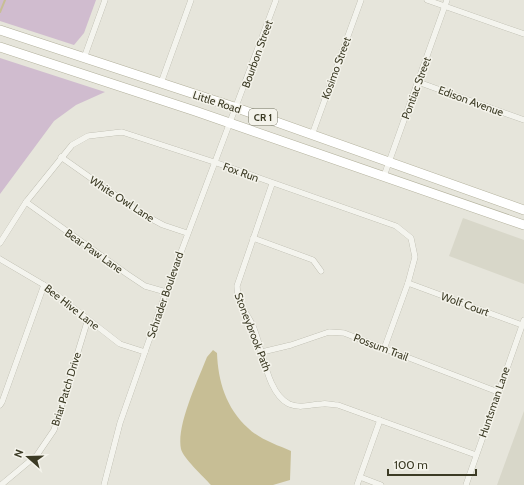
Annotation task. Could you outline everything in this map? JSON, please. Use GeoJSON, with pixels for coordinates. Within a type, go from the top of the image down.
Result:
{"type":"FeatureCollection","features":[{"type":"Feature","properties":{"kind":"main road","name":"Little Road"},"geometry":{"type":"LineString","coordinates":[[0,30],[237,108],[524,210]]}},
{"type":"Feature","properties":{"kind":"main road","name":"Little Road"},"geometry":{"type":"LineString","coordinates":[[0,47],[230,123],[524,225]]}},
{"type":"Feature","properties":{"kind":"street"},"geometry":{"type":"LineString","coordinates":[[84,58],[105,0]]}},
{"type":"Feature","properties":{"kind":"street"},"geometry":{"type":"LineString","coordinates":[[161,83],[192,0]]}},
{"type":"Feature","properties":{"kind":"street","name":"Bourbon Street"},"geometry":{"type":"LineString","coordinates":[[237,108],[276,0]]}},
{"type":"Feature","properties":{"kind":"street","name":"Kosimo Street"},"geometry":{"type":"LineString","coordinates":[[312,135],[361,0]]}},
{"type":"Feature","properties":{"kind":"street"},"geometry":{"type":"LineString","coordinates":[[427,0],[524,34]]}},
{"type":"Feature","properties":{"kind":"street","name":"Pontiac Street"},"geometry":{"type":"LineString","coordinates":[[384,176],[448,0]]}},
{"type":"Feature","properties":{"kind":"street","name":"Edison Avenue"},"geometry":{"type":"LineString","coordinates":[[418,82],[524,120]]}},
{"type":"Feature","properties":{"kind":"street","name":"Schrader Boulevard"},"geometry":{"type":"LineString","coordinates":[[104,485],[120,423],[166,292],[214,162],[237,108]]}},
{"type":"Feature","properties":{"kind":"street","name":"Fox Run"},"geometry":{"type":"LineString","coordinates":[[0,243],[26,202],[72,145],[88,136],[122,132],[214,162],[272,184],[396,226],[410,238],[415,257],[408,283],[384,348]]}},
{"type":"Feature","properties":{"kind":"street","name":"White Owl Lane"},"geometry":{"type":"LineString","coordinates":[[61,157],[139,212],[163,225],[187,234]]}},
{"type":"Feature","properties":{"kind":"street","name":"Stoneybrook Path"},"geometry":{"type":"LineString","coordinates":[[272,184],[236,286],[237,296],[242,309],[252,322],[272,383],[279,395],[289,404],[304,407],[323,404],[338,405],[476,455]]}},
{"type":"Feature","properties":{"kind":"street","name":"Bear Paw Lane"},"geometry":{"type":"LineString","coordinates":[[26,202],[145,286],[166,292]]}},
{"type":"Feature","properties":{"kind":"street"},"geometry":{"type":"LineString","coordinates":[[253,238],[312,260],[321,271]]}},
{"type":"Feature","properties":{"kind":"street","name":"Bee Hive Lane"},"geometry":{"type":"LineString","coordinates":[[0,259],[44,285],[120,344],[145,352]]}},
{"type":"Feature","properties":{"kind":"street","name":"Wolf Court"},"geometry":{"type":"LineString","coordinates":[[408,283],[523,322]]}},
{"type":"Feature","properties":{"kind":"street"},"geometry":{"type":"LineString","coordinates":[[0,405],[44,285]]}},
{"type":"Feature","properties":{"kind":"street","name":"Briar Patch Drive"},"geometry":{"type":"LineString","coordinates":[[1,485],[37,455],[54,430],[88,319]]}},
{"type":"Feature","properties":{"kind":"street","name":"Huntsman Lane"},"geometry":{"type":"LineString","coordinates":[[466,485],[523,322]]}},
{"type":"Feature","properties":{"kind":"street","name":"Possum Trail"},"geometry":{"type":"LineString","coordinates":[[262,352],[291,345],[329,332],[344,333],[498,392]]}},
{"type":"Feature","properties":{"kind":"street"},"geometry":{"type":"LineString","coordinates":[[357,485],[380,420]]}},
{"type":"Feature","properties":{"kind":"street"},"geometry":{"type":"LineString","coordinates":[[360,477],[381,485]]}},
{"type":"Feature","properties":{"kind":"shaded area"},"geometry":{"type":"Polygon","coordinates":[[[0,0],[96,0],[84,33],[74,45],[0,21],[0,0]]]}},
{"type":"Feature","properties":{"kind":"shaded area"},"geometry":{"type":"Polygon","coordinates":[[[0,58],[105,92],[76,105],[54,121],[0,194],[0,58]]]}},
{"type":"Feature","properties":{"kind":"shaded area"},"geometry":{"type":"Polygon","coordinates":[[[463,218],[524,240],[524,284],[449,256],[463,218]]]}},
{"type":"Feature","properties":{"kind":"shaded area"},"geometry":{"type":"Polygon","coordinates":[[[213,350],[217,353],[221,384],[229,403],[240,420],[252,432],[291,451],[290,480],[273,485],[211,485],[183,453],[180,439],[185,416],[207,357],[213,350]]]}},
{"type":"Feature","properties":{"kind":"shaded area"},"geometry":{"type":"Polygon","coordinates":[[[524,411],[524,485],[497,485],[524,411]]]}},
{"type":"Feature","properties":{"kind":"waterway"},"geometry":{"type":"LineString","coordinates":[[0,12],[5,0]]}}]}
